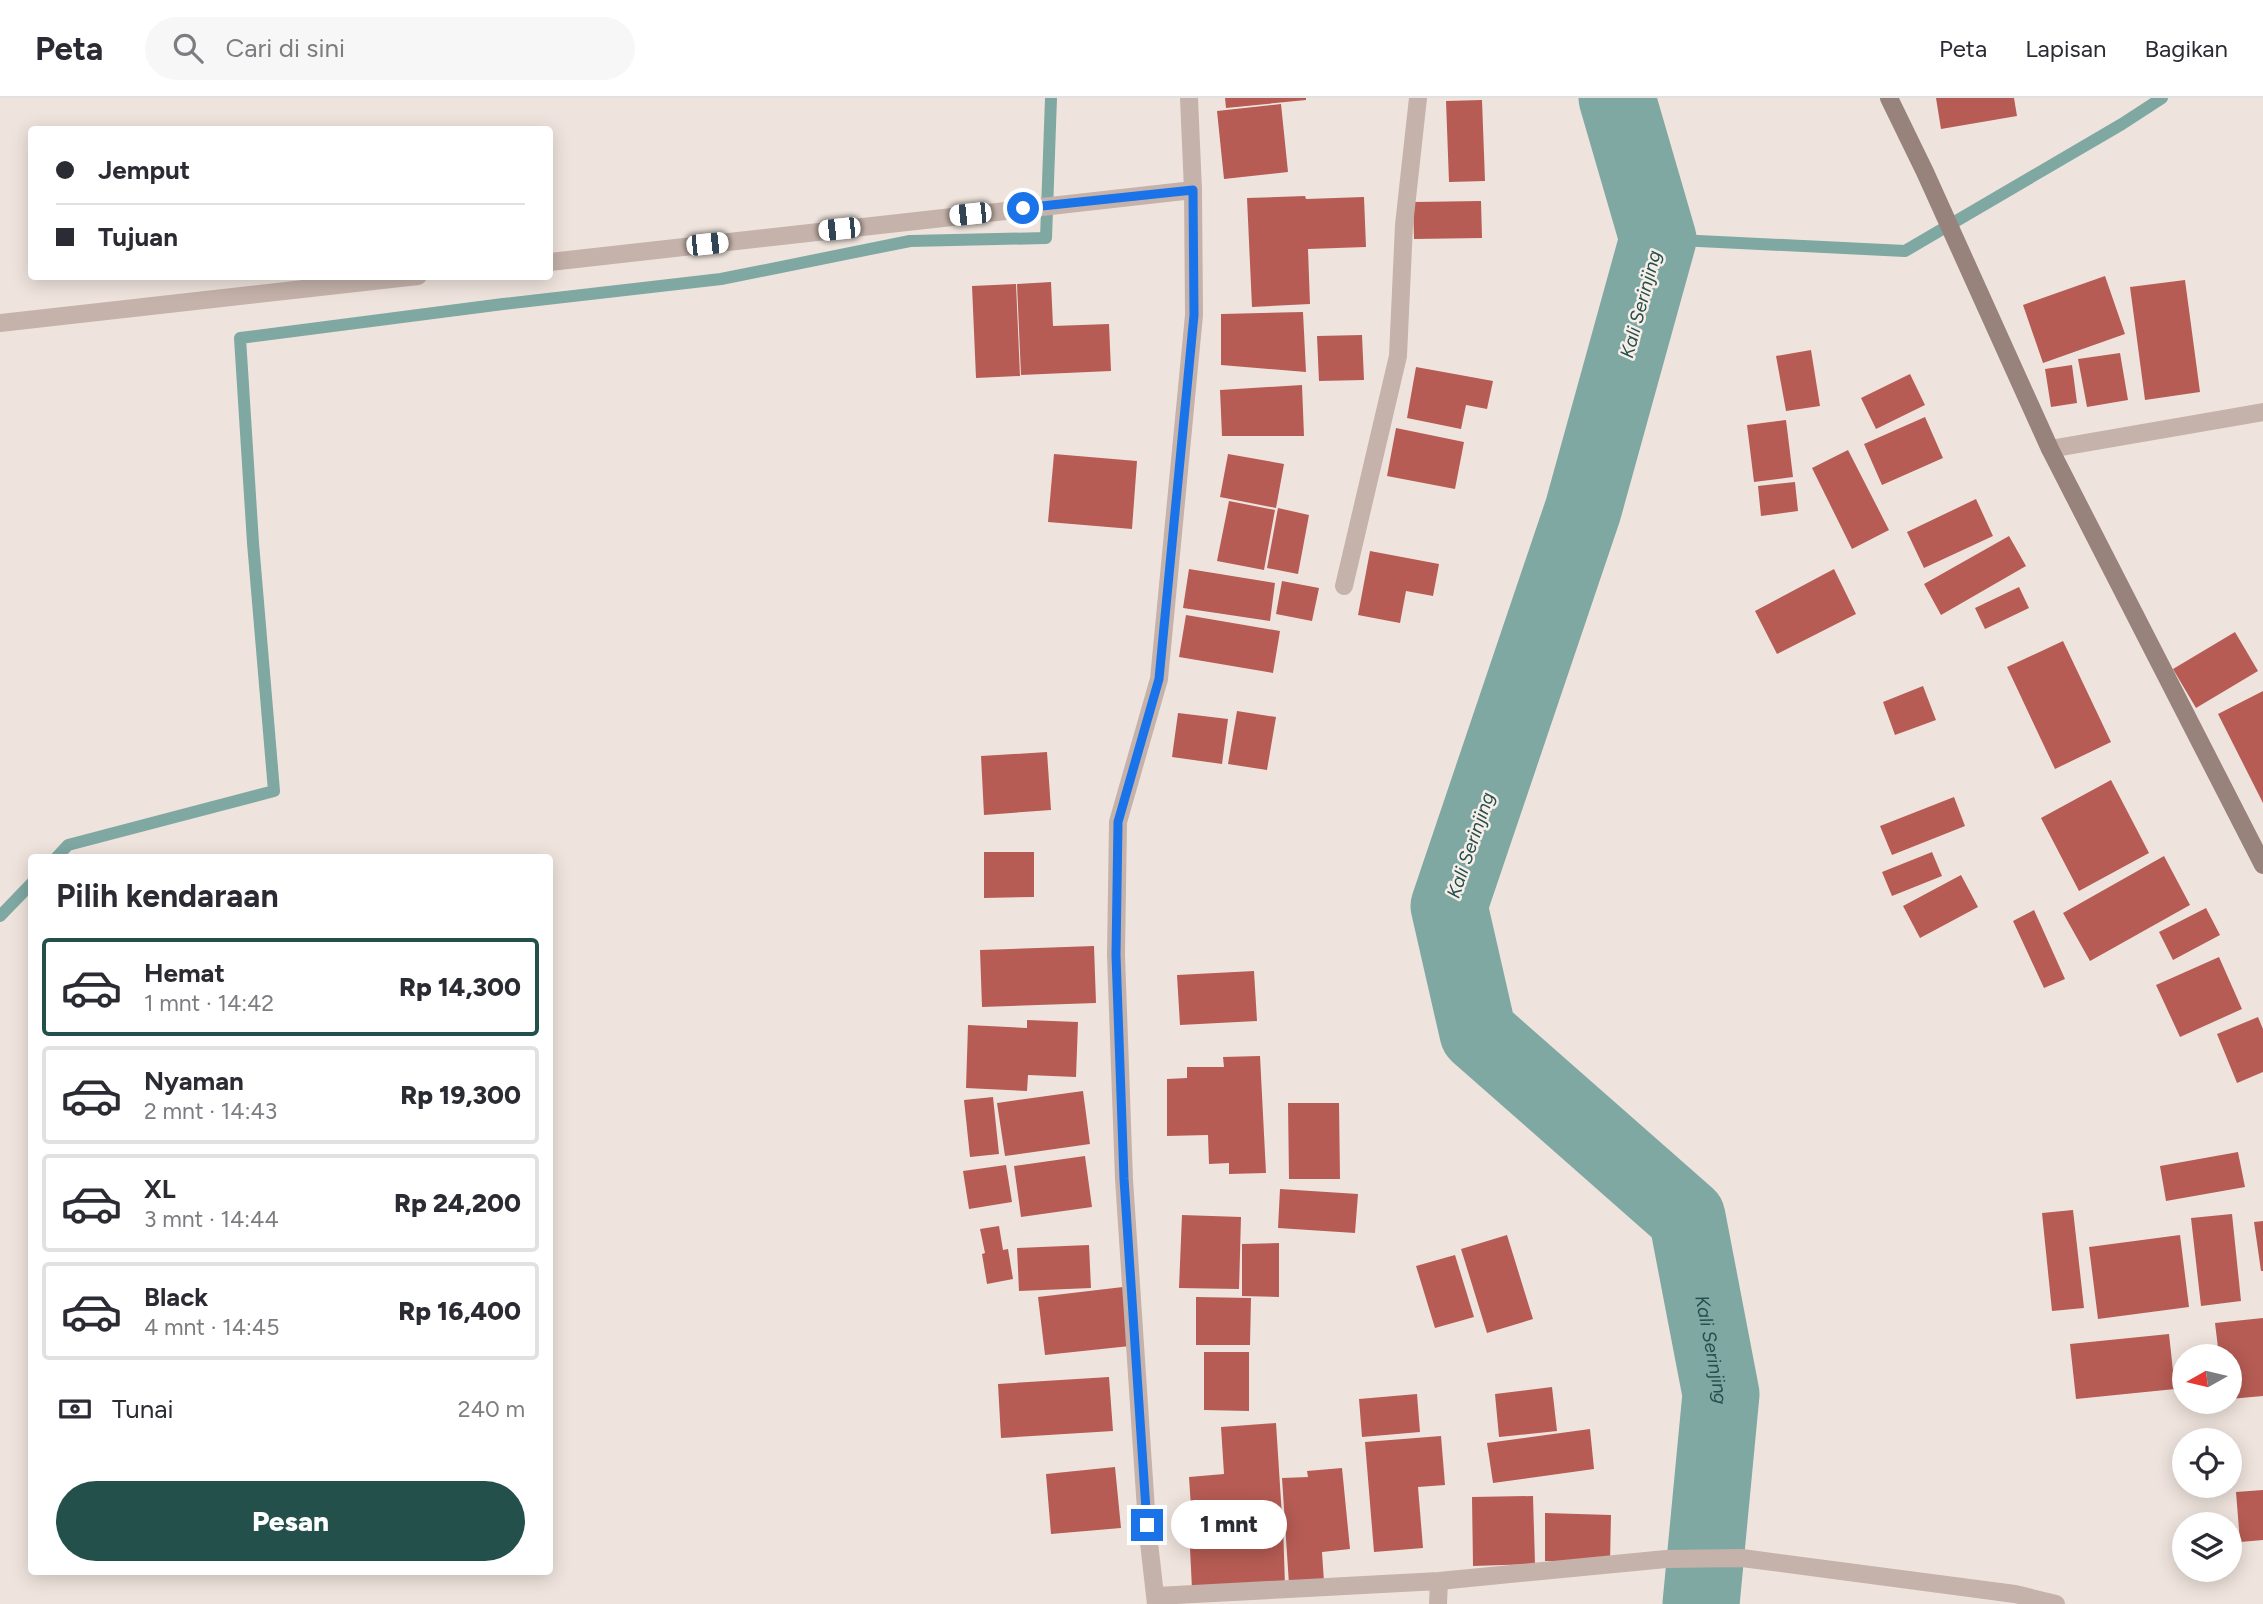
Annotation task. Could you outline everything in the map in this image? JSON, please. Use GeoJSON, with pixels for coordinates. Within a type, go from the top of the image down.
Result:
{"type":"FeatureCollection","features":[{"type":"Feature","properties":{"kind":"main road"},"geometry":{"type":"LineString","coordinates":[[1889,98],[2050,449],[2263,865]]}},
{"type":"Feature","properties":{"kind":"street"},"geometry":{"type":"LineString","coordinates":[[1188,98],[1193,190],[1194,315],[1159,679],[1118,822],[1116,955],[1124,1179],[1147,1525],[1156,1600],[1439,1581],[1666,1559],[1742,1558],[2015,1594],[2056,1604]]}},
{"type":"Feature","properties":{"kind":"street"},"geometry":{"type":"LineString","coordinates":[[1344,586],[1398,356],[1404,225],[1418,98]]}},
{"type":"Feature","properties":{"kind":"street"},"geometry":{"type":"LineString","coordinates":[[553,262],[1193,190]]}},
{"type":"Feature","properties":{"kind":"street"},"geometry":{"type":"LineString","coordinates":[[0,323],[382,280]]}},
{"type":"Feature","properties":{"kind":"street"},"geometry":{"type":"LineString","coordinates":[[2050,449],[2263,412]]}},
{"type":"Feature","properties":{"kind":"street"},"geometry":{"type":"LineString","coordinates":[[1438,1604],[1439,1581]]}},
{"type":"Feature","properties":{"kind":"building"},"geometry":{"type":"Polygon","coordinates":[[[1225,98],[1306,98],[1306,100],[1226,108],[1225,98]]]}},
{"type":"Feature","properties":{"kind":"building"},"geometry":{"type":"Polygon","coordinates":[[[1936,98],[2014,98],[2017,116],[1941,129],[1936,98]]]}},
{"type":"Feature","properties":{"kind":"building"},"geometry":{"type":"Polygon","coordinates":[[[1482,100],[1485,181],[1449,182],[1446,101],[1482,100]]]}},
{"type":"Feature","properties":{"kind":"building"},"geometry":{"type":"Polygon","coordinates":[[[1281,104],[1288,172],[1224,179],[1217,111],[1281,104]]]}},
{"type":"Feature","properties":{"kind":"building"},"geometry":{"type":"Polygon","coordinates":[[[1305,196],[1306,199],[1364,197],[1366,247],[1308,249],[1310,304],[1252,307],[1247,198],[1305,196]]]}},
{"type":"Feature","properties":{"kind":"building"},"geometry":{"type":"Polygon","coordinates":[[[1481,201],[1482,238],[1414,239],[1413,202],[1481,201]]]}},
{"type":"Feature","properties":{"kind":"building"},"geometry":{"type":"Polygon","coordinates":[[[2105,276],[2125,334],[2043,363],[2023,305],[2105,276]]]}},
{"type":"Feature","properties":{"kind":"building"},"geometry":{"type":"Polygon","coordinates":[[[2185,280],[2200,392],[2145,400],[2130,287],[2185,280]]]}},
{"type":"Feature","properties":{"kind":"building"},"geometry":{"type":"Polygon","coordinates":[[[1051,282],[1053,326],[1109,324],[1111,371],[1021,375],[1017,284],[1051,282]]]}},
{"type":"Feature","properties":{"kind":"building"},"geometry":{"type":"Polygon","coordinates":[[[1016,284],[1020,376],[976,378],[972,286],[1016,284]]]}},
{"type":"Feature","properties":{"kind":"building"},"geometry":{"type":"Polygon","coordinates":[[[1303,312],[1306,372],[1221,365],[1221,314],[1303,312]]]}},
{"type":"Feature","properties":{"kind":"building"},"geometry":{"type":"Polygon","coordinates":[[[1362,335],[1364,380],[1319,381],[1317,336],[1362,335]]]}},
{"type":"Feature","properties":{"kind":"building"},"geometry":{"type":"Polygon","coordinates":[[[1811,350],[1820,406],[1786,411],[1776,356],[1811,350]]]}},
{"type":"Feature","properties":{"kind":"building"},"geometry":{"type":"Polygon","coordinates":[[[2120,353],[2128,400],[2087,407],[2078,359],[2120,353]]]}},
{"type":"Feature","properties":{"kind":"building"},"geometry":{"type":"Polygon","coordinates":[[[2072,365],[2077,403],[2051,407],[2045,369],[2072,365]]]}},
{"type":"Feature","properties":{"kind":"building"},"geometry":{"type":"Polygon","coordinates":[[[1416,367],[1493,381],[1487,409],[1466,405],[1461,429],[1407,418],[1416,367]]]}},
{"type":"Feature","properties":{"kind":"building"},"geometry":{"type":"Polygon","coordinates":[[[1910,374],[1925,405],[1876,429],[1861,398],[1910,374]]]}},
{"type":"Feature","properties":{"kind":"building"},"geometry":{"type":"Polygon","coordinates":[[[1302,385],[1304,436],[1222,436],[1220,390],[1302,385]]]}},
{"type":"Feature","properties":{"kind":"building"},"geometry":{"type":"Polygon","coordinates":[[[1925,417],[1943,458],[1882,485],[1864,444],[1925,417]]]}},
{"type":"Feature","properties":{"kind":"building"},"geometry":{"type":"Polygon","coordinates":[[[1786,420],[1793,477],[1754,482],[1747,425],[1786,420]]]}},
{"type":"Feature","properties":{"kind":"building"},"geometry":{"type":"Polygon","coordinates":[[[1396,428],[1464,442],[1455,489],[1387,476],[1396,428]]]}},
{"type":"Feature","properties":{"kind":"building"},"geometry":{"type":"Polygon","coordinates":[[[1848,450],[1889,530],[1852,549],[1812,468],[1848,450]]]}},
{"type":"Feature","properties":{"kind":"building"},"geometry":{"type":"Polygon","coordinates":[[[1054,454],[1137,461],[1132,529],[1048,522],[1054,454]]]}},
{"type":"Feature","properties":{"kind":"building"},"geometry":{"type":"Polygon","coordinates":[[[1228,454],[1284,464],[1276,508],[1220,497],[1228,454]]]}},
{"type":"Feature","properties":{"kind":"building"},"geometry":{"type":"Polygon","coordinates":[[[1795,482],[1798,511],[1761,516],[1758,486],[1795,482]]]}},
{"type":"Feature","properties":{"kind":"building"},"geometry":{"type":"Polygon","coordinates":[[[1976,499],[1993,536],[1924,568],[1907,532],[1976,499]]]}},
{"type":"Feature","properties":{"kind":"building"},"geometry":{"type":"Polygon","coordinates":[[[1229,501],[1275,510],[1264,570],[1217,561],[1229,501]]]}},
{"type":"Feature","properties":{"kind":"building"},"geometry":{"type":"Polygon","coordinates":[[[1278,508],[1309,515],[1298,574],[1267,568],[1278,508]]]}},
{"type":"Feature","properties":{"kind":"building"},"geometry":{"type":"Polygon","coordinates":[[[2009,536],[2026,566],[1941,615],[1924,584],[2009,536]]]}},
{"type":"Feature","properties":{"kind":"building"},"geometry":{"type":"Polygon","coordinates":[[[1370,551],[1439,564],[1433,596],[1406,591],[1400,623],[1358,615],[1370,551]]]}},
{"type":"Feature","properties":{"kind":"building"},"geometry":{"type":"Polygon","coordinates":[[[1189,569],[1275,583],[1270,621],[1183,608],[1189,569]]]}},
{"type":"Feature","properties":{"kind":"building"},"geometry":{"type":"Polygon","coordinates":[[[1834,569],[1856,614],[1777,654],[1755,611],[1834,569]]]}},
{"type":"Feature","properties":{"kind":"building"},"geometry":{"type":"Polygon","coordinates":[[[1282,581],[1319,588],[1312,621],[1276,614],[1282,581]]]}},
{"type":"Feature","properties":{"kind":"building"},"geometry":{"type":"Polygon","coordinates":[[[2019,587],[2029,608],[1985,629],[1975,608],[2019,587]]]}},
{"type":"Feature","properties":{"kind":"building"},"geometry":{"type":"Polygon","coordinates":[[[1186,615],[1280,631],[1273,673],[1179,657],[1186,615]]]}},
{"type":"Feature","properties":{"kind":"building"},"geometry":{"type":"Polygon","coordinates":[[[2235,632],[2258,671],[2196,708],[2173,669],[2235,632]]]}},
{"type":"Feature","properties":{"kind":"building"},"geometry":{"type":"Polygon","coordinates":[[[2063,641],[2111,742],[2055,769],[2007,667],[2063,641]]]}},
{"type":"Feature","properties":{"kind":"building"},"geometry":{"type":"Polygon","coordinates":[[[1923,686],[1936,720],[1895,735],[1883,702],[1923,686]]]}},
{"type":"Feature","properties":{"kind":"building"},"geometry":{"type":"Polygon","coordinates":[[[2263,691],[2263,803],[2218,714],[2263,691]]]}},
{"type":"Feature","properties":{"kind":"building"},"geometry":{"type":"Polygon","coordinates":[[[1237,711],[1276,717],[1267,770],[1228,764],[1237,711]]]}},
{"type":"Feature","properties":{"kind":"building"},"geometry":{"type":"Polygon","coordinates":[[[1178,713],[1228,719],[1222,764],[1172,757],[1178,713]]]}},
{"type":"Feature","properties":{"kind":"building"},"geometry":{"type":"Polygon","coordinates":[[[1047,752],[1051,810],[984,815],[981,756],[1047,752]]]}},
{"type":"Feature","properties":{"kind":"building"},"geometry":{"type":"Polygon","coordinates":[[[2111,780],[2149,853],[2079,891],[2041,818],[2111,780]]]}},
{"type":"Feature","properties":{"kind":"building"},"geometry":{"type":"Polygon","coordinates":[[[1954,797],[1965,826],[1892,855],[1880,826],[1954,797]]]}},
{"type":"Feature","properties":{"kind":"building"},"geometry":{"type":"Polygon","coordinates":[[[984,852],[1034,852],[1034,897],[984,898],[984,852]]]}},
{"type":"Feature","properties":{"kind":"building"},"geometry":{"type":"Polygon","coordinates":[[[1932,852],[1942,876],[1892,896],[1882,872],[1932,852]]]}},
{"type":"Feature","properties":{"kind":"building"},"geometry":{"type":"Polygon","coordinates":[[[2164,856],[2190,905],[2090,961],[2063,913],[2164,856]]]}},
{"type":"Feature","properties":{"kind":"building"},"geometry":{"type":"Polygon","coordinates":[[[1961,875],[1978,907],[1920,938],[1903,906],[1961,875]]]}},
{"type":"Feature","properties":{"kind":"building"},"geometry":{"type":"Polygon","coordinates":[[[2206,908],[2220,935],[2173,960],[2159,932],[2206,908]]]}},
{"type":"Feature","properties":{"kind":"building"},"geometry":{"type":"Polygon","coordinates":[[[2034,910],[2065,979],[2044,988],[2013,921],[2034,910]]]}},
{"type":"Feature","properties":{"kind":"building"},"geometry":{"type":"Polygon","coordinates":[[[1094,946],[1096,1003],[982,1007],[980,950],[1094,946]]]}},
{"type":"Feature","properties":{"kind":"building"},"geometry":{"type":"Polygon","coordinates":[[[2219,957],[2242,1009],[2180,1037],[2156,985],[2219,957]]]}},
{"type":"Feature","properties":{"kind":"building"},"geometry":{"type":"Polygon","coordinates":[[[1254,971],[1257,1021],[1180,1025],[1177,975],[1254,971]]]}},
{"type":"Feature","properties":{"kind":"building"},"geometry":{"type":"Polygon","coordinates":[[[2258,1017],[2263,1029],[2263,1072],[2237,1083],[2217,1034],[2258,1017]]]}},
{"type":"Feature","properties":{"kind":"building"},"geometry":{"type":"Polygon","coordinates":[[[1027,1020],[1078,1022],[1076,1077],[1028,1075],[1027,1091],[966,1088],[968,1025],[1027,1028],[1027,1020]]]}},
{"type":"Feature","properties":{"kind":"building"},"geometry":{"type":"Polygon","coordinates":[[[1260,1056],[1266,1173],[1229,1174],[1229,1163],[1209,1164],[1208,1135],[1167,1136],[1167,1079],[1187,1078],[1187,1067],[1224,1067],[1223,1057],[1260,1056]]]}},
{"type":"Feature","properties":{"kind":"building"},"geometry":{"type":"Polygon","coordinates":[[[1083,1091],[1090,1144],[1005,1156],[997,1103],[1083,1091]]]}},
{"type":"Feature","properties":{"kind":"building"},"geometry":{"type":"Polygon","coordinates":[[[993,1097],[999,1154],[970,1157],[964,1100],[993,1097]]]}},
{"type":"Feature","properties":{"kind":"building"},"geometry":{"type":"Polygon","coordinates":[[[1288,1103],[1339,1103],[1340,1179],[1289,1179],[1288,1103]]]}},
{"type":"Feature","properties":{"kind":"building"},"geometry":{"type":"Polygon","coordinates":[[[2238,1152],[2245,1187],[2166,1201],[2160,1166],[2238,1152]]]}},
{"type":"Feature","properties":{"kind":"building"},"geometry":{"type":"Polygon","coordinates":[[[1085,1156],[1092,1207],[1021,1217],[1014,1166],[1085,1156]]]}},
{"type":"Feature","properties":{"kind":"building"},"geometry":{"type":"Polygon","coordinates":[[[1006,1165],[1012,1202],[969,1209],[963,1171],[1006,1165]]]}},
{"type":"Feature","properties":{"kind":"building"},"geometry":{"type":"Polygon","coordinates":[[[1280,1189],[1358,1194],[1355,1233],[1278,1228],[1280,1189]]]}},
{"type":"Feature","properties":{"kind":"building"},"geometry":{"type":"Polygon","coordinates":[[[2073,1210],[2084,1308],[2052,1311],[2042,1213],[2073,1210]]]}},
{"type":"Feature","properties":{"kind":"building"},"geometry":{"type":"Polygon","coordinates":[[[2232,1214],[2241,1301],[2201,1306],[2191,1218],[2232,1214]]]}},
{"type":"Feature","properties":{"kind":"building"},"geometry":{"type":"Polygon","coordinates":[[[1182,1215],[1241,1217],[1239,1289],[1179,1288],[1182,1215]]]}},
{"type":"Feature","properties":{"kind":"building"},"geometry":{"type":"Polygon","coordinates":[[[2263,1221],[2263,1271],[2261,1271],[2254,1222],[2263,1221]]]}},
{"type":"Feature","properties":{"kind":"building"},"geometry":{"type":"Polygon","coordinates":[[[999,1226],[1003,1250],[1008,1249],[1013,1279],[987,1284],[980,1229],[999,1226]]]}},
{"type":"Feature","properties":{"kind":"building"},"geometry":{"type":"Polygon","coordinates":[[[1507,1235],[1533,1319],[1487,1333],[1461,1249],[1507,1235]]]}},
{"type":"Feature","properties":{"kind":"building"},"geometry":{"type":"Polygon","coordinates":[[[2180,1235],[2189,1307],[2098,1319],[2089,1247],[2180,1235]]]}},
{"type":"Feature","properties":{"kind":"building"},"geometry":{"type":"Polygon","coordinates":[[[1279,1243],[1279,1297],[1242,1296],[1242,1244],[1279,1243]]]}},
{"type":"Feature","properties":{"kind":"building"},"geometry":{"type":"Polygon","coordinates":[[[1089,1245],[1091,1288],[1019,1291],[1017,1248],[1089,1245]]]}},
{"type":"Feature","properties":{"kind":"building"},"geometry":{"type":"Polygon","coordinates":[[[1455,1255],[1474,1317],[1435,1328],[1416,1266],[1455,1255]]]}},
{"type":"Feature","properties":{"kind":"building"},"geometry":{"type":"Polygon","coordinates":[[[1123,1287],[1130,1346],[1045,1355],[1038,1297],[1123,1287]]]}},
{"type":"Feature","properties":{"kind":"building"},"geometry":{"type":"Polygon","coordinates":[[[1196,1297],[1251,1298],[1250,1345],[1196,1345],[1196,1297]]]}},
{"type":"Feature","properties":{"kind":"building"},"geometry":{"type":"Polygon","coordinates":[[[2263,1318],[2263,1396],[2242,1398],[2242,1344],[2218,1344],[2215,1323],[2263,1318]]]}},
{"type":"Feature","properties":{"kind":"building"},"geometry":{"type":"Polygon","coordinates":[[[2169,1334],[2172,1389],[2076,1399],[2070,1344],[2169,1334]]]}},
{"type":"Feature","properties":{"kind":"building"},"geometry":{"type":"Polygon","coordinates":[[[1204,1352],[1249,1352],[1249,1411],[1204,1410],[1204,1352]]]}},
{"type":"Feature","properties":{"kind":"building"},"geometry":{"type":"Polygon","coordinates":[[[1109,1377],[1113,1431],[1001,1438],[998,1384],[1109,1377]]]}},
{"type":"Feature","properties":{"kind":"building"},"geometry":{"type":"Polygon","coordinates":[[[1552,1387],[1557,1431],[1499,1437],[1495,1394],[1552,1387]]]}},
{"type":"Feature","properties":{"kind":"building"},"geometry":{"type":"Polygon","coordinates":[[[1417,1394],[1420,1432],[1362,1437],[1359,1399],[1417,1394]]]}},
{"type":"Feature","properties":{"kind":"building"},"geometry":{"type":"Polygon","coordinates":[[[1276,1423],[1282,1517],[1192,1523],[1189,1477],[1224,1474],[1221,1427],[1276,1423]]]}},
{"type":"Feature","properties":{"kind":"building"},"geometry":{"type":"Polygon","coordinates":[[[1590,1429],[1594,1469],[1493,1483],[1487,1443],[1590,1429]]]}},
{"type":"Feature","properties":{"kind":"building"},"geometry":{"type":"Polygon","coordinates":[[[1441,1436],[1445,1485],[1418,1487],[1423,1548],[1374,1552],[1365,1442],[1441,1436]]]}},
{"type":"Feature","properties":{"kind":"building"},"geometry":{"type":"Polygon","coordinates":[[[1115,1467],[1121,1528],[1051,1534],[1046,1474],[1115,1467]]]}},
{"type":"Feature","properties":{"kind":"building"},"geometry":{"type":"Polygon","coordinates":[[[1342,1468],[1350,1549],[1322,1552],[1324,1582],[1289,1584],[1282,1478],[1308,1477],[1307,1471],[1342,1468]]]}},
{"type":"Feature","properties":{"kind":"building"},"geometry":{"type":"Polygon","coordinates":[[[2263,1490],[2263,1540],[2242,1542],[2242,1512],[2238,1512],[2236,1498],[2242,1498],[2242,1492],[2263,1490]]]}},
{"type":"Feature","properties":{"kind":"building"},"geometry":{"type":"Polygon","coordinates":[[[1533,1496],[1535,1564],[1473,1566],[1472,1497],[1533,1496]]]}},
{"type":"Feature","properties":{"kind":"building"},"geometry":{"type":"Polygon","coordinates":[[[1545,1513],[1611,1515],[1610,1562],[1545,1561],[1545,1513]]]}},
{"type":"Feature","properties":{"kind":"building"},"geometry":{"type":"Polygon","coordinates":[[[1283,1525],[1285,1586],[1192,1589],[1189,1528],[1283,1525]]]}},
{"type":"Feature","properties":{"kind":"waterway"},"geometry":{"type":"LineString","coordinates":[[60,854],[68,845],[274,791],[253,543],[240,338],[721,279],[910,241],[1046,238],[1051,98]]}},
{"type":"Feature","properties":{"kind":"waterway","name":"Kali Serinjing"},"geometry":{"type":"LineString","coordinates":[[1617,98],[1658,239],[1583,510],[1449,906],[1478,1033],[1687,1217],[1721,1394],[1701,1604]]}},
{"type":"Feature","properties":{"kind":"waterway"},"geometry":{"type":"LineString","coordinates":[[1658,239],[1905,251],[2162,98]]}},
{"type":"Feature","properties":{"kind":"waterway"},"geometry":{"type":"LineString","coordinates":[[0,916],[28,887]]}},
{"type":"Feature","properties":{"kind":"route"},"geometry":{"type":"LineString","coordinates":[[1023,208],[1193,190],[1194,315],[1159,679],[1118,822],[1116,955],[1124,1179],[1147,1525]]}}]}
